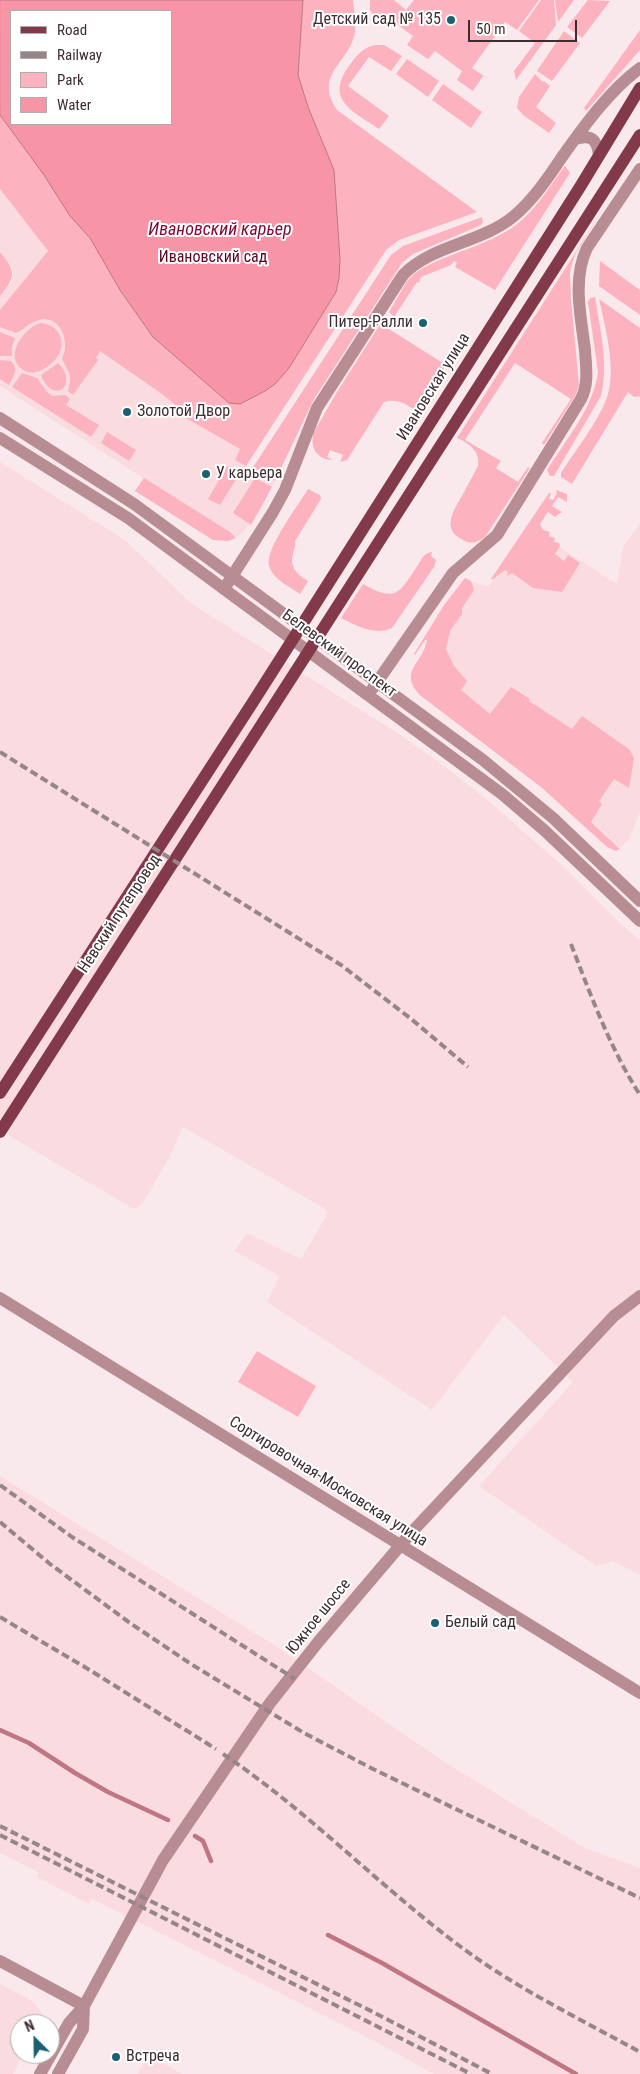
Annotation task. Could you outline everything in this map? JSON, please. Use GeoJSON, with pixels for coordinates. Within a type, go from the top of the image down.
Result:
{"type":"FeatureCollection","features":[{"type":"Feature","properties":{"kind":"main road","name":"Ивановская улица"},"geometry":{"type":"LineString","coordinates":[[252,702],[640,88]]}},
{"type":"Feature","properties":{"kind":"main road","name":"Невский путепровод"},"geometry":{"type":"LineString","coordinates":[[0,1132],[640,134]]}},
{"type":"Feature","properties":{"kind":"main road","name":"Невский путепровод"},"geometry":{"type":"LineString","coordinates":[[0,1093],[252,702]]}},
{"type":"Feature","properties":{"kind":"street"},"geometry":{"type":"LineString","coordinates":[[224,589],[285,490],[318,408],[403,275],[418,262],[475,238],[512,218],[545,182],[575,139],[617,88],[640,68]]}},
{"type":"Feature","properties":{"kind":"street"},"geometry":{"type":"LineString","coordinates":[[575,139],[584,136],[591,138],[598,144],[599,155]]}},
{"type":"Feature","properties":{"kind":"street"},"geometry":{"type":"LineString","coordinates":[[368,695],[453,573],[496,535],[581,399],[587,376],[579,288],[581,260],[640,169]]}},
{"type":"Feature","properties":{"kind":"street","name":"Белевский проспект"},"geometry":{"type":"LineString","coordinates":[[0,418],[134,504],[509,780],[640,901]]}},
{"type":"Feature","properties":{"kind":"street","name":"Белевский проспект"},"geometry":{"type":"LineString","coordinates":[[0,438],[128,518],[502,794],[544,830],[640,921]]}},
{"type":"Feature","properties":{"kind":"street","name":"Южное шоссе"},"geometry":{"type":"LineString","coordinates":[[40,2074],[69,2023],[84,2006],[163,1860],[270,1703],[319,1641],[400,1546],[614,1316],[640,1296]]}},
{"type":"Feature","properties":{"kind":"street","name":"Сортировочная-Московская улица"},"geometry":{"type":"LineString","coordinates":[[0,1298],[640,1693]]}},
{"type":"Feature","properties":{"kind":"street"},"geometry":{"type":"LineString","coordinates":[[0,1961],[84,2006]]}},
{"type":"Feature","properties":{"kind":"street","name":"Южное шоссе"},"geometry":{"type":"LineString","coordinates":[[58,2074],[83,2029],[84,2006]]}},
{"type":"Feature","properties":{"kind":"shaded area"},"geometry":{"type":"Polygon","coordinates":[[[0,189],[48,251],[109,357],[162,394],[185,413],[183,417],[240,449],[235,460],[275,481],[258,514],[242,534],[228,541],[210,538],[135,491],[143,478],[0,386],[0,296],[11,283],[13,272],[11,266],[0,252],[0,189]]]}},
{"type":"Feature","properties":{"kind":"shaded area"},"geometry":{"type":"Polygon","coordinates":[[[0,462],[125,540],[192,604],[399,734],[443,765],[491,803],[567,870],[624,927],[640,940],[640,1575],[613,1561],[596,1566],[479,1486],[573,1382],[504,1315],[432,1410],[267,1302],[280,1276],[234,1251],[247,1233],[301,1259],[328,1213],[324,1208],[183,1127],[169,1158],[142,1204],[134,1209],[13,1138],[0,1128],[0,462]]]}},
{"type":"Feature","properties":{"kind":"shaded area"},"geometry":{"type":"Polygon","coordinates":[[[640,523],[640,812],[630,838],[621,848],[539,774],[429,684],[466,588],[472,582],[489,586],[529,527],[617,584],[623,547],[640,523]]]}},
{"type":"Feature","properties":{"kind":"shaded area"},"geometry":{"type":"Polygon","coordinates":[[[0,1476],[279,1648],[443,1761],[585,1848],[640,1868],[640,2074],[434,2074],[363,2035],[92,1899],[89,1904],[37,1877],[39,1872],[0,1853],[0,1476]]]}},
{"type":"Feature","properties":{"kind":"shaded area"},"geometry":{"type":"Polygon","coordinates":[[[0,1984],[34,2002],[43,2014],[10,2014],[10,2064],[18,2064],[13,2074],[0,2074],[0,1984]]]}},
{"type":"Feature","properties":{"kind":"shaded area"},"geometry":{"type":"Polygon","coordinates":[[[148,2055],[182,2074],[138,2074],[148,2055]]]}},
{"type":"Feature","properties":{"kind":"green space","name":"Ивановский карьер"},"geometry":{"type":"Polygon","coordinates":[[[0,0],[353,0],[355,32],[352,43],[335,69],[329,87],[337,110],[477,212],[399,240],[386,250],[246,466],[235,460],[240,449],[182,416],[185,413],[162,394],[100,351],[96,358],[98,360],[73,395],[68,391],[70,377],[62,359],[65,341],[61,329],[53,322],[42,319],[16,333],[0,327],[0,310],[48,251],[0,189],[0,0]]]}},
{"type":"Feature","properties":{"kind":"green space"},"geometry":{"type":"Polygon","coordinates":[[[370,0],[394,0],[406,10],[414,0],[539,0],[517,30],[505,22],[472,68],[490,80],[483,76],[473,91],[457,80],[462,71],[435,51],[428,59],[407,45],[413,36],[384,15],[378,22],[370,10],[370,0]]]}},
{"type":"Feature","properties":{"kind":"green space"},"geometry":{"type":"Polygon","coordinates":[[[541,0],[554,0],[556,25],[516,80],[514,71],[535,43],[519,31],[541,0]]]}},
{"type":"Feature","properties":{"kind":"green space"},"geometry":{"type":"Polygon","coordinates":[[[555,0],[574,0],[558,22],[555,0]]]}},
{"type":"Feature","properties":{"kind":"green space"},"geometry":{"type":"Polygon","coordinates":[[[588,0],[610,1],[582,38],[567,27],[588,0]]]}},
{"type":"Feature","properties":{"kind":"green space"},"geometry":{"type":"Polygon","coordinates":[[[640,30],[640,50],[586,111],[584,108],[640,30]]]}},
{"type":"Feature","properties":{"kind":"green space"},"geometry":{"type":"Polygon","coordinates":[[[564,31],[580,43],[552,81],[537,71],[564,31]]]}},
{"type":"Feature","properties":{"kind":"green space"},"geometry":{"type":"Polygon","coordinates":[[[375,45],[384,45],[402,56],[391,71],[369,57],[348,86],[389,116],[379,129],[360,117],[345,104],[340,88],[342,78],[355,58],[363,50],[375,45]]]}},
{"type":"Feature","properties":{"kind":"green space"},"geometry":{"type":"Polygon","coordinates":[[[407,59],[439,81],[428,97],[396,74],[407,59]]]}},
{"type":"Feature","properties":{"kind":"green space"},"geometry":{"type":"Polygon","coordinates":[[[535,74],[550,86],[536,107],[556,123],[549,133],[523,115],[517,108],[519,97],[535,74]]]}},
{"type":"Feature","properties":{"kind":"green space"},"geometry":{"type":"Polygon","coordinates":[[[443,84],[482,112],[471,128],[432,100],[443,84]]]}},
{"type":"Feature","properties":{"kind":"green space"},"geometry":{"type":"Polygon","coordinates":[[[565,166],[570,173],[495,290],[455,267],[457,263],[454,261],[451,265],[421,277],[419,283],[417,282],[394,317],[389,312],[407,281],[415,273],[441,259],[497,237],[522,220],[565,166]]]}},
{"type":"Feature","properties":{"kind":"green space"},"geometry":{"type":"Polygon","coordinates":[[[609,200],[576,253],[570,274],[579,385],[575,396],[544,445],[542,443],[571,399],[515,363],[465,440],[501,461],[496,468],[518,482],[528,467],[530,468],[485,537],[474,542],[466,542],[456,536],[452,530],[451,519],[478,466],[478,456],[466,443],[457,438],[609,200]]]}},
{"type":"Feature","properties":{"kind":"green space"},"geometry":{"type":"Polygon","coordinates":[[[482,217],[483,222],[481,225],[413,254],[402,263],[314,399],[275,481],[252,469],[391,255],[403,246],[482,217]]]}},
{"type":"Feature","properties":{"kind":"green space"},"geometry":{"type":"Polygon","coordinates":[[[0,252],[9,264],[12,274],[9,284],[0,296],[0,252]]]}},
{"type":"Feature","properties":{"kind":"green space"},"geometry":{"type":"Polygon","coordinates":[[[600,261],[640,290],[640,315],[599,286],[600,261]]]}},
{"type":"Feature","properties":{"kind":"green space"},"geometry":{"type":"Polygon","coordinates":[[[595,297],[604,359],[601,396],[554,476],[550,476],[547,470],[585,411],[595,385],[598,372],[588,302],[590,298],[595,297]]]}},
{"type":"Feature","properties":{"kind":"green space"},"geometry":{"type":"Polygon","coordinates":[[[599,299],[640,328],[640,396],[634,397],[628,392],[572,484],[561,477],[561,473],[600,413],[608,394],[610,383],[609,346],[599,299]]]}},
{"type":"Feature","properties":{"kind":"green space"},"geometry":{"type":"Polygon","coordinates":[[[40,323],[50,325],[58,332],[62,341],[60,352],[50,365],[40,371],[25,371],[18,365],[15,359],[15,352],[27,331],[40,323]]]}},
{"type":"Feature","properties":{"kind":"green space"},"geometry":{"type":"Polygon","coordinates":[[[379,326],[389,329],[446,365],[417,411],[397,401],[384,402],[347,460],[340,462],[343,455],[330,450],[327,457],[333,460],[323,458],[316,452],[314,447],[314,432],[379,326]]]}},
{"type":"Feature","properties":{"kind":"green space"},"geometry":{"type":"Polygon","coordinates":[[[0,332],[15,338],[12,356],[0,356],[0,332]]]}},
{"type":"Feature","properties":{"kind":"green space"},"geometry":{"type":"Polygon","coordinates":[[[0,360],[11,361],[15,367],[15,373],[9,385],[0,379],[0,360]]]}},
{"type":"Feature","properties":{"kind":"green space"},"geometry":{"type":"Polygon","coordinates":[[[58,363],[64,371],[66,378],[62,389],[57,391],[52,390],[46,385],[41,375],[58,363]]]}},
{"type":"Feature","properties":{"kind":"green space"},"geometry":{"type":"Polygon","coordinates":[[[22,373],[37,378],[48,393],[53,396],[65,395],[70,399],[66,405],[99,425],[91,437],[12,387],[22,373]]]}},
{"type":"Feature","properties":{"kind":"green space"},"geometry":{"type":"Polygon","coordinates":[[[107,432],[136,450],[129,461],[101,443],[107,432]]]}},
{"type":"Feature","properties":{"kind":"green space"},"geometry":{"type":"Polygon","coordinates":[[[227,466],[240,473],[220,505],[208,499],[227,466]]]}},
{"type":"Feature","properties":{"kind":"green space"},"geometry":{"type":"Polygon","coordinates":[[[144,478],[230,532],[236,538],[228,541],[213,540],[135,491],[144,478]]]}},
{"type":"Feature","properties":{"kind":"green space"},"geometry":{"type":"Polygon","coordinates":[[[255,478],[272,487],[251,525],[233,513],[255,478]]]}},
{"type":"Feature","properties":{"kind":"green space"},"geometry":{"type":"Polygon","coordinates":[[[308,489],[320,495],[321,499],[295,541],[292,559],[293,567],[308,581],[300,594],[274,574],[269,565],[269,558],[277,538],[308,489]]]}},
{"type":"Feature","properties":{"kind":"green space"},"geometry":{"type":"Polygon","coordinates":[[[556,490],[567,494],[567,502],[558,497],[552,506],[562,512],[555,517],[548,512],[540,524],[543,530],[550,532],[549,536],[555,538],[554,542],[559,543],[560,546],[555,554],[564,561],[568,555],[580,563],[562,592],[533,588],[512,573],[507,576],[508,572],[505,570],[492,580],[549,493],[551,493],[549,499],[553,500],[557,493],[556,490]]]}},
{"type":"Feature","properties":{"kind":"green space"},"geometry":{"type":"Polygon","coordinates":[[[432,552],[431,556],[436,560],[434,567],[392,628],[379,631],[373,630],[360,627],[341,618],[363,584],[383,593],[390,594],[396,592],[406,582],[424,556],[432,552]]]}},
{"type":"Feature","properties":{"kind":"green space"},"geometry":{"type":"Polygon","coordinates":[[[465,578],[471,581],[474,590],[462,608],[462,614],[450,631],[446,649],[454,666],[467,681],[461,690],[490,714],[511,687],[572,729],[582,716],[630,750],[634,758],[629,788],[614,779],[599,801],[602,804],[591,822],[620,849],[616,851],[607,847],[541,787],[421,696],[414,687],[411,674],[425,648],[427,640],[414,654],[444,605],[465,578]]]}},
{"type":"Feature","properties":{"kind":"green space"},"geometry":{"type":"Polygon","coordinates":[[[257,1351],[316,1386],[298,1417],[238,1382],[257,1351]]]}},
{"type":"Feature","properties":{"kind":"water","name":"Ивановский карьер"},"geometry":{"type":"Polygon","coordinates":[[[0,0],[303,0],[298,75],[308,107],[334,170],[340,260],[336,292],[289,368],[275,384],[240,404],[229,403],[153,337],[120,290],[90,238],[70,216],[44,175],[0,115],[0,0]]]}},
{"type":"Feature","properties":{"kind":"waterway"},"geometry":{"type":"LineString","coordinates":[[0,1730],[29,1743],[108,1792],[168,1820]]}},
{"type":"Feature","properties":{"kind":"waterway"},"geometry":{"type":"LineString","coordinates":[[195,1836],[203,1841],[211,1861]]}},
{"type":"Feature","properties":{"kind":"waterway"},"geometry":{"type":"LineString","coordinates":[[328,1935],[382,1963],[576,2074]]}},
{"type":"Feature","properties":{"kind":"railway"},"geometry":{"type":"LineString","coordinates":[[0,752],[341,965],[410,1018],[468,1067]]}},
{"type":"Feature","properties":{"kind":"railway"},"geometry":{"type":"LineString","coordinates":[[571,944],[610,1040],[640,1095]]}},
{"type":"Feature","properties":{"kind":"railway"},"geometry":{"type":"LineString","coordinates":[[0,1485],[72,1537],[295,1679]]}},
{"type":"Feature","properties":{"kind":"railway"},"geometry":{"type":"LineString","coordinates":[[0,1522],[50,1564],[130,1623],[191,1664],[304,1733],[373,1769],[640,1898]]}},
{"type":"Feature","properties":{"kind":"railway"},"geometry":{"type":"LineString","coordinates":[[0,1617],[88,1669],[216,1749]]}},
{"type":"Feature","properties":{"kind":"railway"},"geometry":{"type":"LineString","coordinates":[[223,1754],[285,1800],[401,1899],[461,1947],[526,1990],[640,2052]]}},
{"type":"Feature","properties":{"kind":"railway"},"geometry":{"type":"LineString","coordinates":[[0,1826],[373,2012],[492,2074]]}},
{"type":"Feature","properties":{"kind":"railway"},"geometry":{"type":"LineString","coordinates":[[0,1835],[471,2074]]}},
{"type":"Feature","properties":{"kind":"place","name":"Детский сад № 135"},"geometry":{"type":"Point","coordinates":[451,20]}},
{"type":"Feature","properties":{"kind":"place","name":"Питер-Ралли"},"geometry":{"type":"Point","coordinates":[423,323]}},
{"type":"Feature","properties":{"kind":"place","name":"Золотой Двор"},"geometry":{"type":"Point","coordinates":[127,412]}},
{"type":"Feature","properties":{"kind":"place","name":"У карьера"},"geometry":{"type":"Point","coordinates":[206,474]}},
{"type":"Feature","properties":{"kind":"place","name":"Белый сад"},"geometry":{"type":"Point","coordinates":[435,1623]}},
{"type":"Feature","properties":{"kind":"place","name":"Встреча"},"geometry":{"type":"Point","coordinates":[116,2057]}},
{"type":"Feature","properties":{"kind":"park label","name":"Ивановский сад"},"geometry":{"type":"Point","coordinates":[213,258]}}]}
